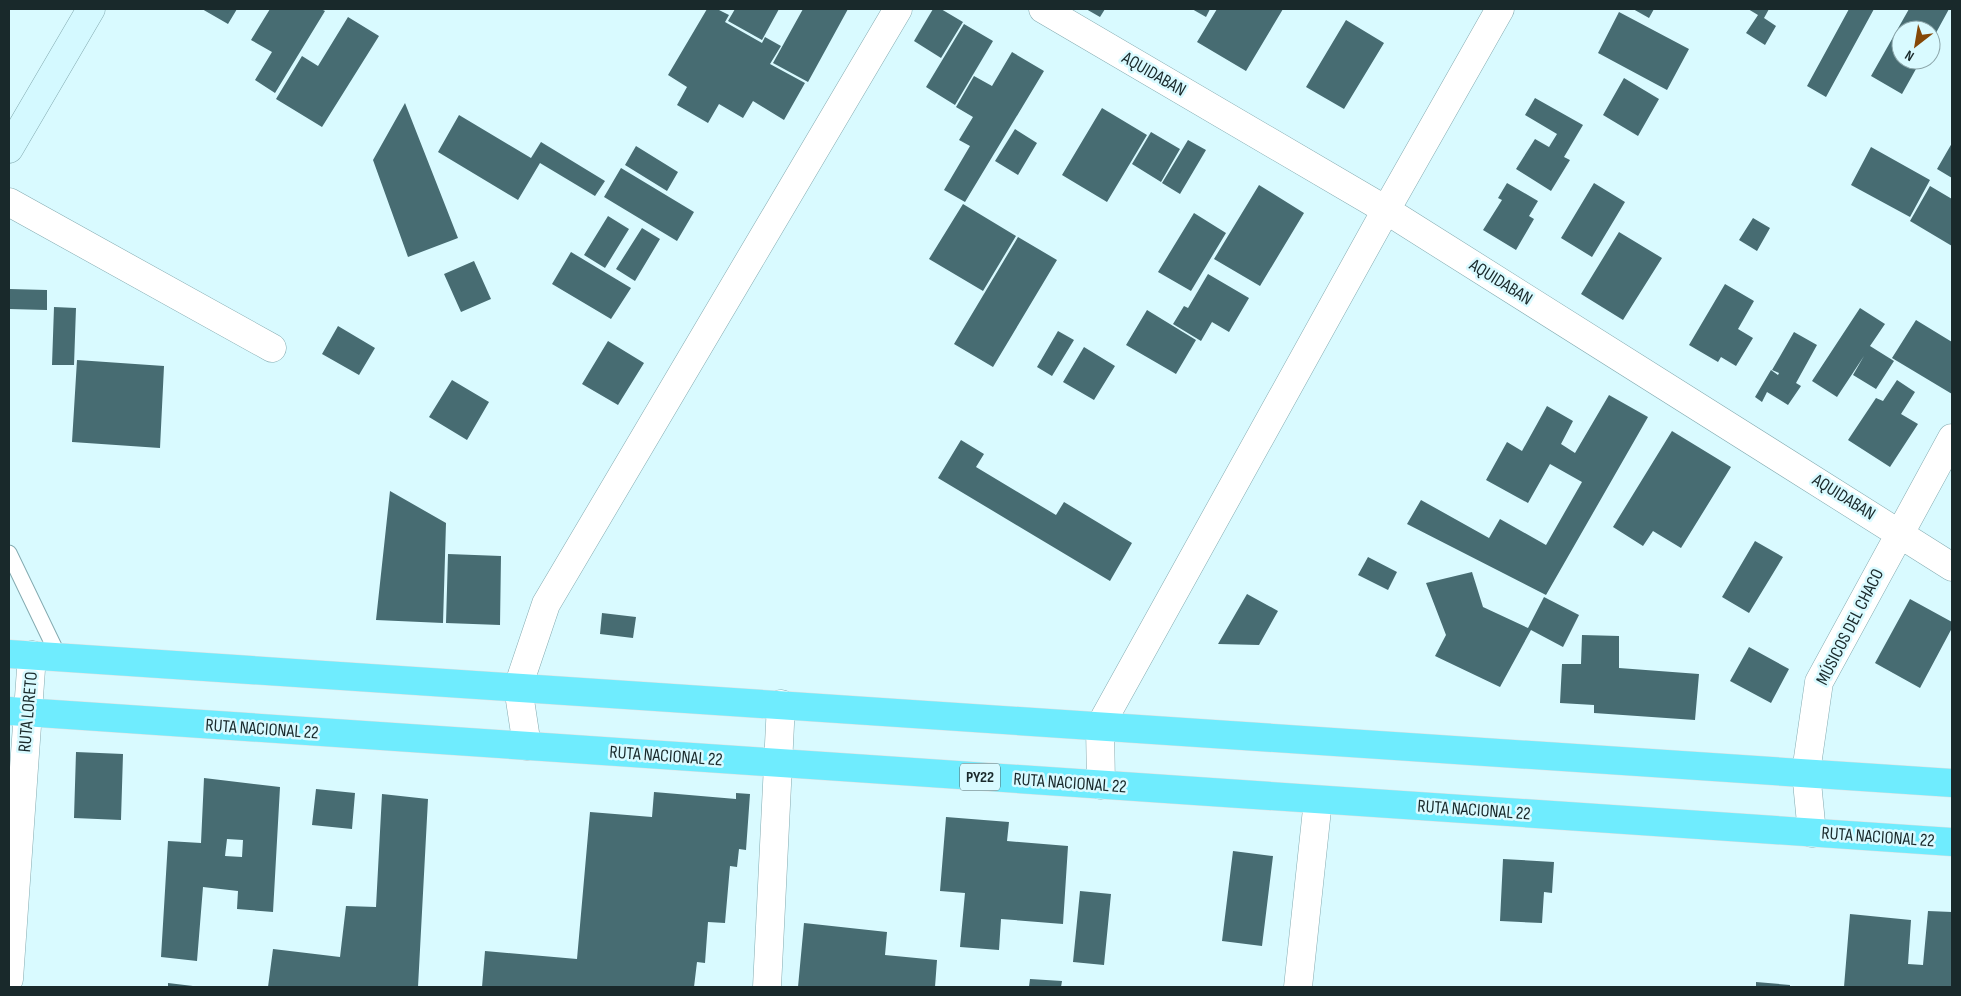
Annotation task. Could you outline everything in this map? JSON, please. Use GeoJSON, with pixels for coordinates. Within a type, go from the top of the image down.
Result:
{"type":"FeatureCollection","features":[{"type":"Feature","properties":{"kind":"highway"},"geometry":{"type":"LineString","coordinates":[[21,654],[1952,783]]}},
{"type":"Feature","properties":{"kind":"highway","name":"RUTA NACIONAL 22"},"geometry":{"type":"LineString","coordinates":[[18,712],[1952,842]]}},
{"type":"Feature","properties":{"kind":"street"},"geometry":{"type":"LineString","coordinates":[[9,149],[91,9]]}},
{"type":"Feature","properties":{"kind":"street"},"geometry":{"type":"LineString","coordinates":[[527,746],[518,687],[546,604],[898,9]]}},
{"type":"Feature","properties":{"kind":"street","name":"AQUIDABAN"},"geometry":{"type":"LineString","coordinates":[[1043,9],[1386,210],[1952,567]]}},
{"type":"Feature","properties":{"kind":"street"},"geometry":{"type":"LineString","coordinates":[[1101,785],[1100,726],[1386,210],[1500,9]]}},
{"type":"Feature","properties":{"kind":"street"},"geometry":{"type":"LineString","coordinates":[[9,202],[272,348]]}},
{"type":"Feature","properties":{"kind":"street","name":"MÚSICOS DEL CHACO"},"geometry":{"type":"LineString","coordinates":[[1812,833],[1806,772],[1819,682],[1899,532],[1952,438]]}},
{"type":"Feature","properties":{"kind":"street","name":"RUTA LORETO"},"geometry":{"type":"LineString","coordinates":[[9,979],[21,654]]}},
{"type":"Feature","properties":{"kind":"street"},"geometry":{"type":"LineString","coordinates":[[767,987],[780,704]]}},
{"type":"Feature","properties":{"kind":"street"},"geometry":{"type":"LineString","coordinates":[[1298,987],[1318,800]]}},
{"type":"Feature","properties":{"kind":"lane"},"geometry":{"type":"LineString","coordinates":[[9,553],[59,657]]}},
{"type":"Feature","properties":{"kind":"building"},"geometry":{"type":"Polygon","coordinates":[[[202,9],[237,9],[228,24],[202,9]]]}},
{"type":"Feature","properties":{"kind":"building"},"geometry":{"type":"Polygon","coordinates":[[[270,9],[321,9],[325,11],[275,93],[255,80],[272,52],[251,40],[270,9]]]}},
{"type":"Feature","properties":{"kind":"building"},"geometry":{"type":"Polygon","coordinates":[[[707,9],[717,9],[729,15],[725,22],[762,43],[765,37],[781,46],[770,64],[805,83],[784,120],[753,101],[743,118],[719,104],[708,123],[677,105],[687,87],[668,75],[707,9]]]}},
{"type":"Feature","properties":{"kind":"building"},"geometry":{"type":"Polygon","coordinates":[[[735,9],[779,9],[762,40],[728,21],[735,9]]]}},
{"type":"Feature","properties":{"kind":"building"},"geometry":{"type":"Polygon","coordinates":[[[803,9],[848,9],[808,82],[773,63],[803,9]]]}},
{"type":"Feature","properties":{"kind":"building"},"geometry":{"type":"Polygon","coordinates":[[[933,9],[941,9],[963,22],[941,58],[914,41],[933,9]]]}},
{"type":"Feature","properties":{"kind":"building"},"geometry":{"type":"Polygon","coordinates":[[[1086,9],[1105,9],[1100,17],[1086,9]]]}},
{"type":"Feature","properties":{"kind":"building"},"geometry":{"type":"Polygon","coordinates":[[[1192,9],[1210,9],[1206,17],[1192,9]]]}},
{"type":"Feature","properties":{"kind":"building"},"geometry":{"type":"Polygon","coordinates":[[[1217,9],[1283,9],[1246,71],[1197,42],[1217,9]]]}},
{"type":"Feature","properties":{"kind":"building"},"geometry":{"type":"Polygon","coordinates":[[[1633,9],[1654,9],[1649,18],[1633,9]]]}},
{"type":"Feature","properties":{"kind":"building"},"geometry":{"type":"Polygon","coordinates":[[[1748,9],[1769,9],[1764,18],[1776,26],[1765,45],[1746,33],[1758,15],[1748,9]]]}},
{"type":"Feature","properties":{"kind":"building"},"geometry":{"type":"Polygon","coordinates":[[[1849,9],[1874,9],[1826,97],[1807,86],[1849,9]]]}},
{"type":"Feature","properties":{"kind":"building"},"geometry":{"type":"Polygon","coordinates":[[[1909,9],[1949,9],[1941,24],[1941,20],[1903,20],[1909,9]]]}},
{"type":"Feature","properties":{"kind":"building"},"geometry":{"type":"Polygon","coordinates":[[[1619,12],[1689,49],[1667,90],[1598,53],[1619,12]]]}},
{"type":"Feature","properties":{"kind":"building"},"geometry":{"type":"Polygon","coordinates":[[[348,17],[379,36],[322,127],[276,99],[302,56],[318,66],[348,17]]]}},
{"type":"Feature","properties":{"kind":"building"},"geometry":{"type":"Polygon","coordinates":[[[1346,20],[1384,43],[1344,109],[1306,87],[1346,20]]]}},
{"type":"Feature","properties":{"kind":"building"},"geometry":{"type":"Polygon","coordinates":[[[964,24],[993,41],[955,105],[926,87],[964,24]]]}},
{"type":"Feature","properties":{"kind":"building"},"geometry":{"type":"Polygon","coordinates":[[[1891,41],[1891,70],[1915,70],[1902,94],[1871,76],[1891,41]]]}},
{"type":"Feature","properties":{"kind":"building"},"geometry":{"type":"Polygon","coordinates":[[[1012,52],[1044,71],[965,202],[944,190],[970,146],[959,140],[973,117],[956,107],[974,76],[992,86],[1012,52]]]}},
{"type":"Feature","properties":{"kind":"building"},"geometry":{"type":"Polygon","coordinates":[[[1624,78],[1659,99],[1638,136],[1603,115],[1624,78]]]}},
{"type":"Feature","properties":{"kind":"building"},"geometry":{"type":"Polygon","coordinates":[[[1535,98],[1583,125],[1564,157],[1570,160],[1551,191],[1516,169],[1535,139],[1549,147],[1557,134],[1525,115],[1535,98]]]}},
{"type":"Feature","properties":{"kind":"building"},"geometry":{"type":"Polygon","coordinates":[[[405,103],[458,238],[408,257],[373,160],[405,103]]]}},
{"type":"Feature","properties":{"kind":"building"},"geometry":{"type":"Polygon","coordinates":[[[1102,108],[1147,135],[1107,202],[1062,175],[1102,108]]]}},
{"type":"Feature","properties":{"kind":"building"},"geometry":{"type":"Polygon","coordinates":[[[459,115],[531,158],[541,142],[605,181],[595,196],[540,163],[518,200],[438,152],[459,115]]]}},
{"type":"Feature","properties":{"kind":"building"},"geometry":{"type":"Polygon","coordinates":[[[1015,129],[1037,143],[1018,175],[995,161],[1015,129]]]}},
{"type":"Feature","properties":{"kind":"building"},"geometry":{"type":"Polygon","coordinates":[[[1151,132],[1180,149],[1161,182],[1132,164],[1151,132]]]}},
{"type":"Feature","properties":{"kind":"building"},"geometry":{"type":"Polygon","coordinates":[[[1188,140],[1206,150],[1180,194],[1162,183],[1188,140]]]}},
{"type":"Feature","properties":{"kind":"building"},"geometry":{"type":"Polygon","coordinates":[[[1952,143],[1952,178],[1937,169],[1952,143]]]}},
{"type":"Feature","properties":{"kind":"building"},"geometry":{"type":"Polygon","coordinates":[[[636,146],[678,172],[667,191],[625,165],[636,146]]]}},
{"type":"Feature","properties":{"kind":"building"},"geometry":{"type":"Polygon","coordinates":[[[1871,147],[1930,180],[1910,217],[1851,185],[1871,147]]]}},
{"type":"Feature","properties":{"kind":"building"},"geometry":{"type":"Polygon","coordinates":[[[621,168],[694,212],[677,241],[604,197],[621,168]]]}},
{"type":"Feature","properties":{"kind":"building"},"geometry":{"type":"Polygon","coordinates":[[[1507,183],[1538,201],[1529,216],[1534,219],[1516,250],[1483,230],[1502,200],[1498,198],[1507,183]]]}},
{"type":"Feature","properties":{"kind":"building"},"geometry":{"type":"Polygon","coordinates":[[[1594,183],[1625,202],[1592,257],[1561,238],[1594,183]]]}},
{"type":"Feature","properties":{"kind":"building"},"geometry":{"type":"Polygon","coordinates":[[[1259,185],[1304,213],[1260,286],[1214,259],[1259,185]]]}},
{"type":"Feature","properties":{"kind":"building"},"geometry":{"type":"Polygon","coordinates":[[[1930,186],[1952,199],[1952,246],[1910,221],[1930,186]]]}},
{"type":"Feature","properties":{"kind":"building"},"geometry":{"type":"Polygon","coordinates":[[[963,204],[1016,236],[983,291],[929,259],[963,204]]]}},
{"type":"Feature","properties":{"kind":"building"},"geometry":{"type":"Polygon","coordinates":[[[1194,213],[1226,233],[1191,291],[1158,272],[1194,213]]]}},
{"type":"Feature","properties":{"kind":"building"},"geometry":{"type":"Polygon","coordinates":[[[608,216],[629,229],[605,268],[584,255],[608,216]]]}},
{"type":"Feature","properties":{"kind":"building"},"geometry":{"type":"Polygon","coordinates":[[[1753,218],[1770,228],[1757,251],[1739,240],[1753,218]]]}},
{"type":"Feature","properties":{"kind":"building"},"geometry":{"type":"Polygon","coordinates":[[[642,228],[660,239],[635,281],[616,269],[642,228]]]}},
{"type":"Feature","properties":{"kind":"building"},"geometry":{"type":"Polygon","coordinates":[[[1619,232],[1662,258],[1623,320],[1581,294],[1619,232]]]}},
{"type":"Feature","properties":{"kind":"building"},"geometry":{"type":"Polygon","coordinates":[[[1018,237],[1057,260],[993,367],[954,344],[1018,237]]]}},
{"type":"Feature","properties":{"kind":"building"},"geometry":{"type":"Polygon","coordinates":[[[571,252],[631,288],[611,319],[552,284],[571,252]]]}},
{"type":"Feature","properties":{"kind":"building"},"geometry":{"type":"Polygon","coordinates":[[[474,261],[491,299],[461,312],[444,274],[474,261]]]}},
{"type":"Feature","properties":{"kind":"building"},"geometry":{"type":"Polygon","coordinates":[[[1208,274],[1249,298],[1229,332],[1212,322],[1201,341],[1173,324],[1184,306],[1188,308],[1208,274]]]}},
{"type":"Feature","properties":{"kind":"building"},"geometry":{"type":"Polygon","coordinates":[[[1725,284],[1754,301],[1738,329],[1753,338],[1736,366],[1721,357],[1718,362],[1689,345],[1725,284]]]}},
{"type":"Feature","properties":{"kind":"building"},"geometry":{"type":"Polygon","coordinates":[[[9,289],[47,290],[47,310],[9,309],[9,289]]]}},
{"type":"Feature","properties":{"kind":"building"},"geometry":{"type":"Polygon","coordinates":[[[54,307],[76,308],[74,365],[52,365],[54,307]]]}},
{"type":"Feature","properties":{"kind":"building"},"geometry":{"type":"Polygon","coordinates":[[[1860,308],[1885,324],[1870,346],[1894,361],[1876,389],[1853,375],[1864,356],[1837,397],[1812,381],[1860,308]]]}},
{"type":"Feature","properties":{"kind":"building"},"geometry":{"type":"Polygon","coordinates":[[[1147,310],[1196,340],[1176,374],[1126,345],[1147,310]]]}},
{"type":"Feature","properties":{"kind":"building"},"geometry":{"type":"Polygon","coordinates":[[[1916,320],[1952,342],[1952,394],[1892,358],[1916,320]]]}},
{"type":"Feature","properties":{"kind":"building"},"geometry":{"type":"Polygon","coordinates":[[[338,326],[375,348],[359,375],[322,354],[338,326]]]}},
{"type":"Feature","properties":{"kind":"building"},"geometry":{"type":"Polygon","coordinates":[[[1058,331],[1074,340],[1052,376],[1037,367],[1058,331]]]}},
{"type":"Feature","properties":{"kind":"building"},"geometry":{"type":"Polygon","coordinates":[[[1794,332],[1817,345],[1796,383],[1801,386],[1788,405],[1767,392],[1762,402],[1755,397],[1771,370],[1778,375],[1779,373],[1772,370],[1794,332]]]}},
{"type":"Feature","properties":{"kind":"building"},"geometry":{"type":"Polygon","coordinates":[[[608,341],[644,363],[618,405],[582,384],[608,341]]]}},
{"type":"Feature","properties":{"kind":"building"},"geometry":{"type":"Polygon","coordinates":[[[1084,347],[1115,366],[1094,400],[1063,382],[1084,347]]]}},
{"type":"Feature","properties":{"kind":"building"},"geometry":{"type":"Polygon","coordinates":[[[77,360],[164,366],[160,448],[72,442],[77,360]]]}},
{"type":"Feature","properties":{"kind":"building"},"geometry":{"type":"Polygon","coordinates":[[[452,380],[489,402],[467,440],[429,417],[452,380]]]}},
{"type":"Feature","properties":{"kind":"building"},"geometry":{"type":"Polygon","coordinates":[[[1897,380],[1915,392],[1901,414],[1918,424],[1890,467],[1848,440],[1876,398],[1883,401],[1897,380]]]}},
{"type":"Feature","properties":{"kind":"building"},"geometry":{"type":"Polygon","coordinates":[[[1609,395],[1648,417],[1546,595],[1407,524],[1421,500],[1489,538],[1500,519],[1546,545],[1582,482],[1550,464],[1528,503],[1486,480],[1507,442],[1522,451],[1547,406],[1573,421],[1561,444],[1575,453],[1609,395]]]}},
{"type":"Feature","properties":{"kind":"building"},"geometry":{"type":"Polygon","coordinates":[[[1672,431],[1731,467],[1681,548],[1653,531],[1643,546],[1613,527],[1672,431]]]}},
{"type":"Feature","properties":{"kind":"building"},"geometry":{"type":"Polygon","coordinates":[[[961,440],[984,454],[976,467],[1056,515],[1064,502],[1132,543],[1110,581],[938,478],[961,440]]]}},
{"type":"Feature","properties":{"kind":"building"},"geometry":{"type":"Polygon","coordinates":[[[390,491],[446,523],[443,623],[376,620],[390,491]]]}},
{"type":"Feature","properties":{"kind":"building"},"geometry":{"type":"Polygon","coordinates":[[[1755,541],[1783,557],[1749,613],[1722,597],[1755,541]]]}},
{"type":"Feature","properties":{"kind":"building"},"geometry":{"type":"Polygon","coordinates":[[[448,554],[501,556],[500,625],[446,623],[448,554]]]}},
{"type":"Feature","properties":{"kind":"building"},"geometry":{"type":"Polygon","coordinates":[[[1368,557],[1397,572],[1388,590],[1358,575],[1368,557]]]}},
{"type":"Feature","properties":{"kind":"building"},"geometry":{"type":"Polygon","coordinates":[[[1472,572],[1483,607],[1528,628],[1544,597],[1579,615],[1563,647],[1531,630],[1500,687],[1435,656],[1446,635],[1426,583],[1472,572]]]}},
{"type":"Feature","properties":{"kind":"building"},"geometry":{"type":"Polygon","coordinates":[[[1247,594],[1278,611],[1259,645],[1218,644],[1247,594]]]}},
{"type":"Feature","properties":{"kind":"building"},"geometry":{"type":"Polygon","coordinates":[[[1910,599],[1952,622],[1952,628],[1920,688],[1875,663],[1910,599]]]}},
{"type":"Feature","properties":{"kind":"building"},"geometry":{"type":"Polygon","coordinates":[[[602,613],[636,617],[633,638],[600,634],[602,613]]]}},
{"type":"Feature","properties":{"kind":"building"},"geometry":{"type":"Polygon","coordinates":[[[1582,635],[1619,636],[1619,668],[1699,674],[1695,720],[1594,713],[1594,705],[1560,703],[1562,664],[1581,664],[1582,635]]]}},
{"type":"Feature","properties":{"kind":"building"},"geometry":{"type":"Polygon","coordinates":[[[1749,647],[1789,669],[1771,703],[1730,681],[1749,647]]]}},
{"type":"Feature","properties":{"kind":"building"},"geometry":{"type":"Polygon","coordinates":[[[76,752],[123,754],[121,820],[74,818],[76,752]]]}},
{"type":"Feature","properties":{"kind":"building"},"geometry":{"type":"Polygon","coordinates":[[[204,778],[280,787],[273,912],[237,909],[238,891],[203,887],[197,961],[161,957],[168,841],[201,843],[204,778]],[[227,839],[225,856],[242,857],[243,840],[227,839]]]}},
{"type":"Feature","properties":{"kind":"building"},"geometry":{"type":"Polygon","coordinates":[[[316,789],[355,793],[352,829],[312,825],[316,789]]]}},
{"type":"Feature","properties":{"kind":"building"},"geometry":{"type":"Polygon","coordinates":[[[654,792],[736,799],[736,793],[750,794],[746,850],[739,849],[737,867],[730,866],[725,923],[708,922],[705,963],[697,962],[694,987],[482,987],[485,951],[577,959],[590,812],[652,817],[654,792]]]}},
{"type":"Feature","properties":{"kind":"building"},"geometry":{"type":"Polygon","coordinates":[[[382,794],[428,799],[418,987],[268,987],[273,949],[340,957],[346,906],[376,907],[382,794]]]}},
{"type":"Feature","properties":{"kind":"building"},"geometry":{"type":"Polygon","coordinates":[[[946,817],[1009,822],[1007,841],[1068,846],[1063,924],[1001,919],[999,950],[960,947],[965,893],[940,891],[946,817]]]}},
{"type":"Feature","properties":{"kind":"building"},"geometry":{"type":"Polygon","coordinates":[[[1233,851],[1273,856],[1262,946],[1222,941],[1233,851]]]}},
{"type":"Feature","properties":{"kind":"building"},"geometry":{"type":"Polygon","coordinates":[[[1503,859],[1554,862],[1552,893],[1544,892],[1542,923],[1500,921],[1503,859]]]}},
{"type":"Feature","properties":{"kind":"building"},"geometry":{"type":"Polygon","coordinates":[[[1080,891],[1111,894],[1104,965],[1073,962],[1080,891]]]}},
{"type":"Feature","properties":{"kind":"building"},"geometry":{"type":"Polygon","coordinates":[[[1928,911],[1952,912],[1952,987],[1844,987],[1850,914],[1911,920],[1908,964],[1923,965],[1928,911]]]}},
{"type":"Feature","properties":{"kind":"building"},"geometry":{"type":"Polygon","coordinates":[[[804,923],[887,932],[885,955],[937,960],[935,987],[798,987],[804,923]]]}},
{"type":"Feature","properties":{"kind":"building"},"geometry":{"type":"Polygon","coordinates":[[[1030,979],[1062,981],[1061,987],[1029,987],[1030,979]]]}},
{"type":"Feature","properties":{"kind":"building"},"geometry":{"type":"Polygon","coordinates":[[[1756,982],[1790,985],[1790,987],[1756,987],[1756,982]]]}},
{"type":"Feature","properties":{"kind":"building"},"geometry":{"type":"Polygon","coordinates":[[[168,983],[193,986],[193,987],[168,987],[168,983]]]}}]}
